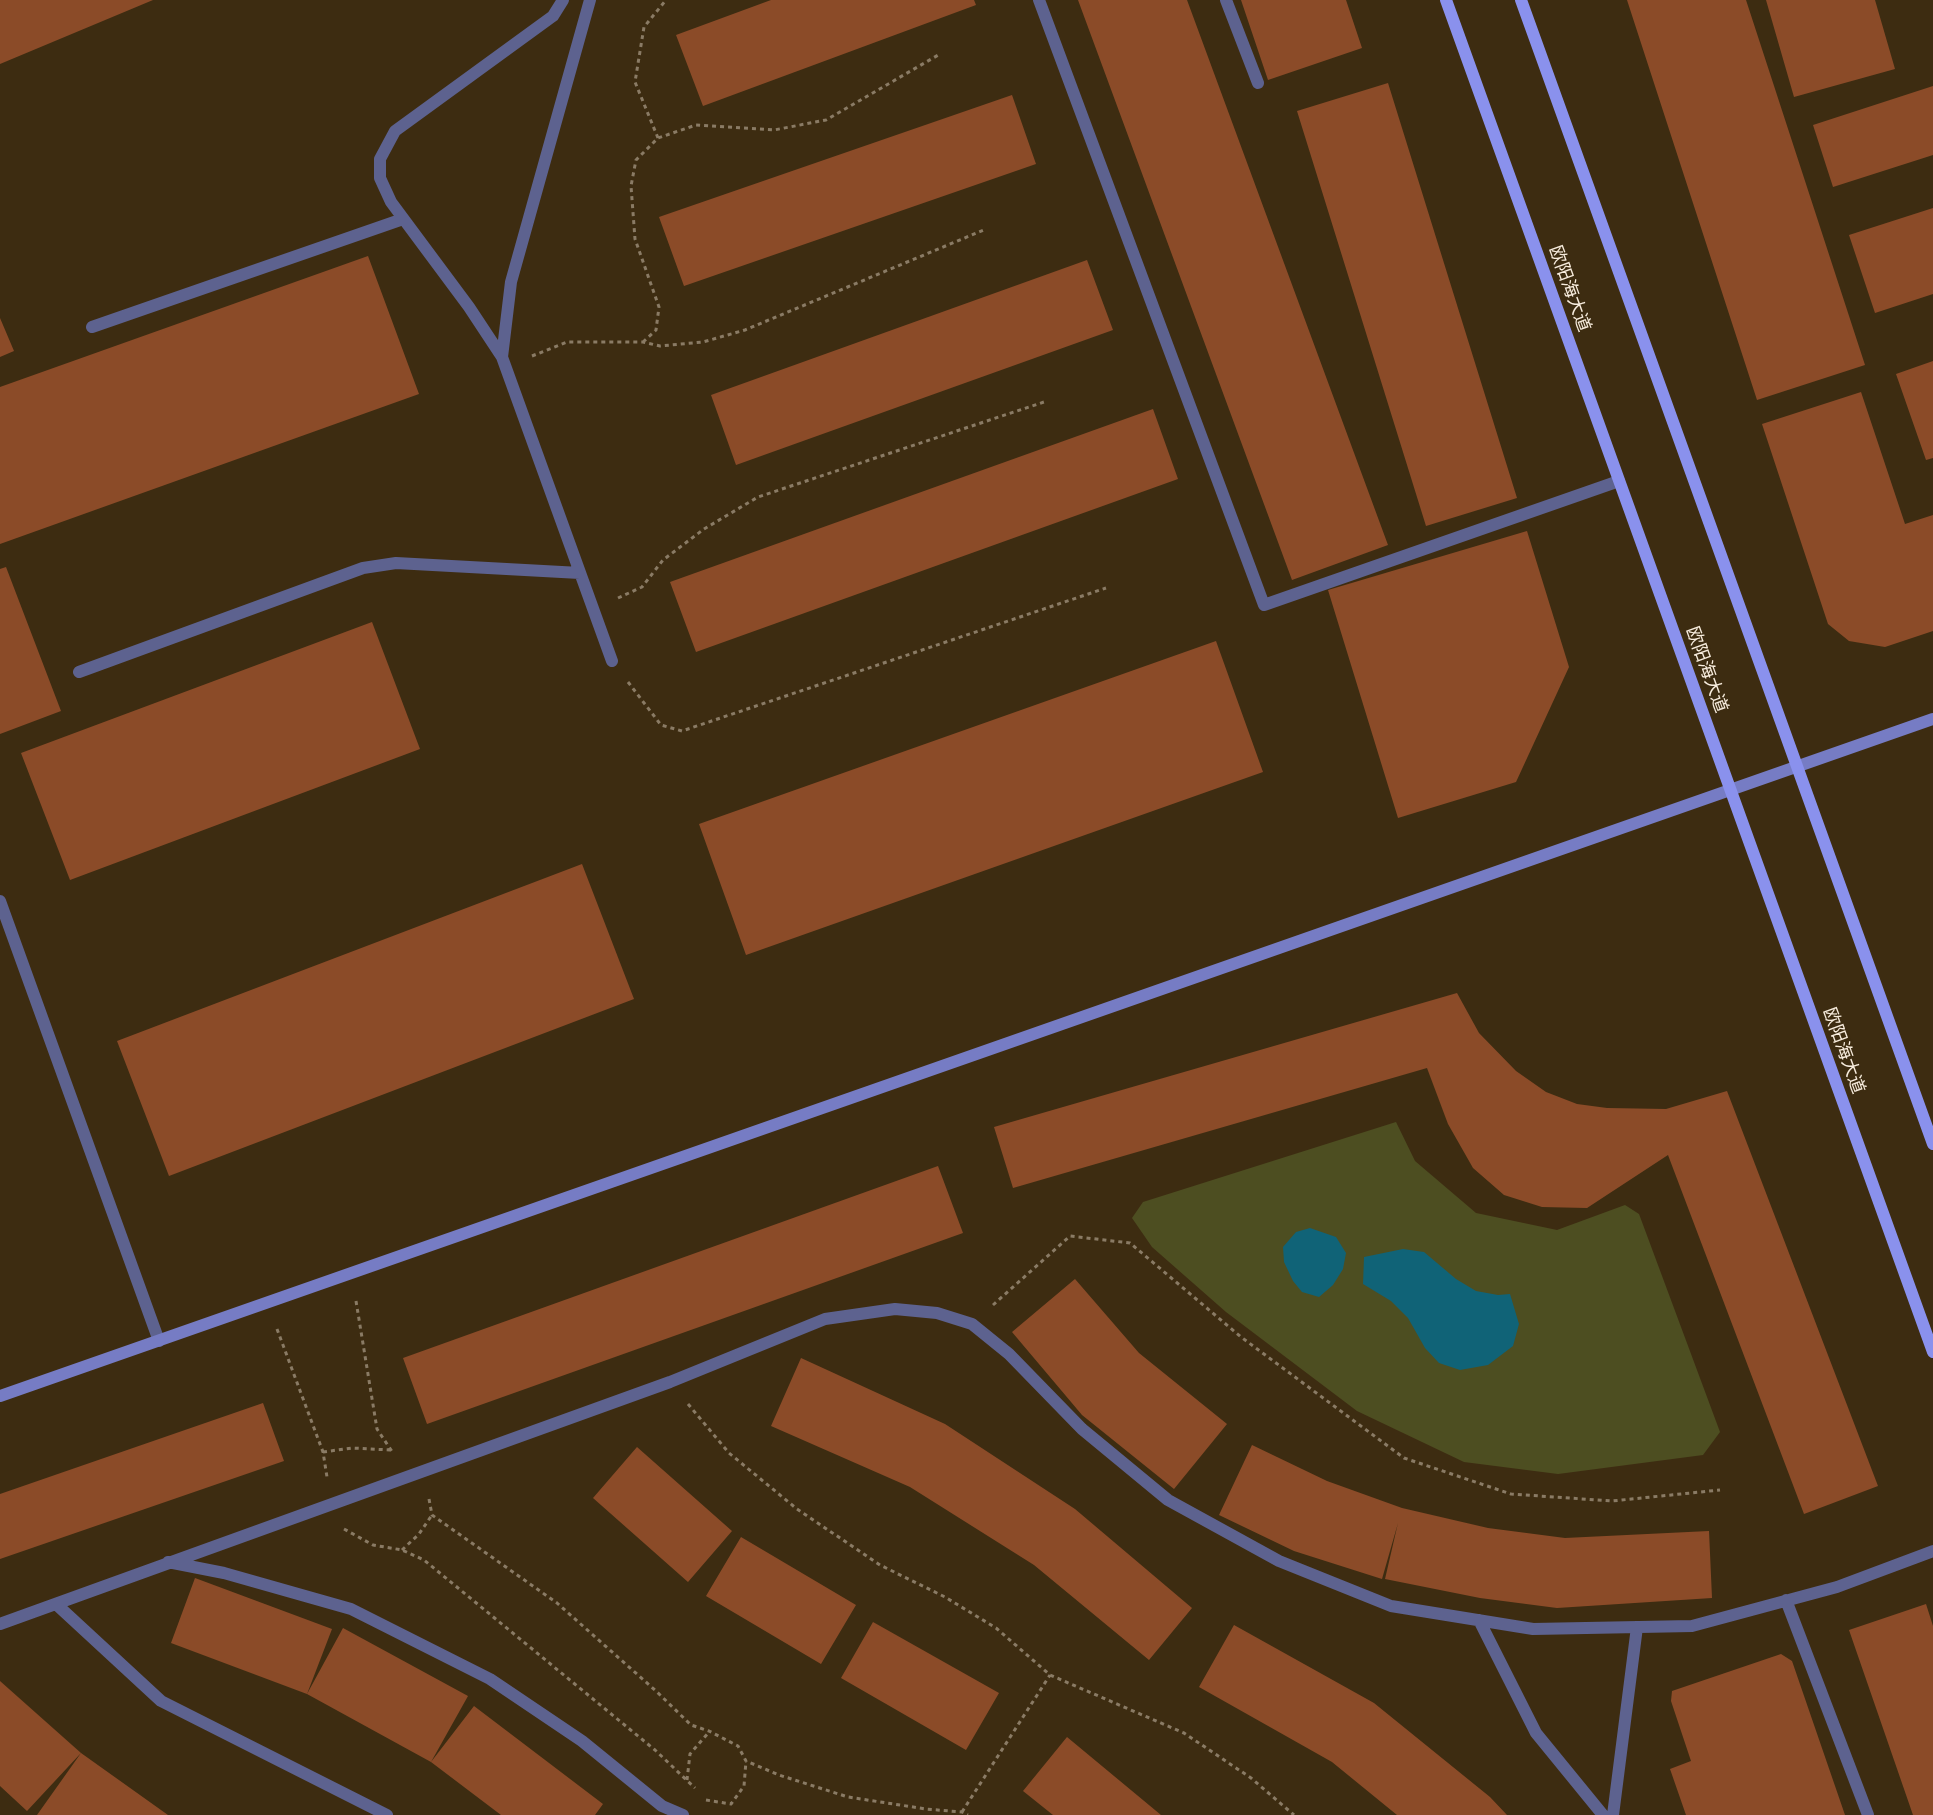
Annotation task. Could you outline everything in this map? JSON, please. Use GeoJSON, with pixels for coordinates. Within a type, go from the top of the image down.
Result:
{"type":"FeatureCollection","features":[{"type":"Feature","properties":{"kind":"main road","name":"欧阳海大道"},"geometry":{"type":"LineString","coordinates":[[1446,0],[1933,1352]]}},
{"type":"Feature","properties":{"kind":"main road"},"geometry":{"type":"LineString","coordinates":[[1521,0],[1933,1144]]}},
{"type":"Feature","properties":{"kind":"main road"},"geometry":{"type":"LineString","coordinates":[[0,1396],[1933,719]]}},
{"type":"Feature","properties":{"kind":"street"},"geometry":{"type":"LineString","coordinates":[[563,0],[553,16],[395,131],[380,159],[380,178],[391,202],[469,307],[504,362],[612,661]]}},
{"type":"Feature","properties":{"kind":"street"},"geometry":{"type":"LineString","coordinates":[[504,362],[512,282],[590,0]]}},
{"type":"Feature","properties":{"kind":"street"},"geometry":{"type":"LineString","coordinates":[[1039,0],[1264,605],[1620,481]]}},
{"type":"Feature","properties":{"kind":"street"},"geometry":{"type":"LineString","coordinates":[[1226,0],[1258,83]]}},
{"type":"Feature","properties":{"kind":"street"},"geometry":{"type":"LineString","coordinates":[[92,327],[403,219]]}},
{"type":"Feature","properties":{"kind":"street"},"geometry":{"type":"LineString","coordinates":[[79,672],[363,568],[396,563],[580,573]]}},
{"type":"Feature","properties":{"kind":"street"},"geometry":{"type":"LineString","coordinates":[[0,901],[159,1340]]}},
{"type":"Feature","properties":{"kind":"street"},"geometry":{"type":"LineString","coordinates":[[0,1624],[670,1382],[825,1319],[895,1309],[938,1313],[972,1324],[1010,1354],[1082,1429],[1168,1500],[1279,1561],[1391,1606],[1534,1629],[1692,1626],[1837,1587],[1933,1551]]}},
{"type":"Feature","properties":{"kind":"street"},"geometry":{"type":"LineString","coordinates":[[168,1562],[224,1573],[351,1609],[490,1680],[582,1741],[662,1806],[683,1815]]}},
{"type":"Feature","properties":{"kind":"street"},"geometry":{"type":"LineString","coordinates":[[1786,1600],[1868,1815]]}},
{"type":"Feature","properties":{"kind":"street"},"geometry":{"type":"LineString","coordinates":[[56,1604],[161,1700],[387,1815]]}},
{"type":"Feature","properties":{"kind":"street"},"geometry":{"type":"LineString","coordinates":[[1479,1620],[1536,1733],[1603,1815]]}},
{"type":"Feature","properties":{"kind":"street"},"geometry":{"type":"LineString","coordinates":[[1613,1815],[1637,1627]]}},
{"type":"Feature","properties":{"kind":"path"},"geometry":{"type":"LineString","coordinates":[[658,138],[635,82],[644,27],[666,0]]}},
{"type":"Feature","properties":{"kind":"path"},"geometry":{"type":"LineString","coordinates":[[643,342],[656,330],[659,307],[635,239],[631,186],[636,160],[658,138],[696,125],[774,130],[826,120],[940,54]]}},
{"type":"Feature","properties":{"kind":"path"},"geometry":{"type":"LineString","coordinates":[[504,362],[567,342],[643,342],[660,346],[703,342],[745,330],[986,228]]}},
{"type":"Feature","properties":{"kind":"path"},"geometry":{"type":"LineString","coordinates":[[594,609],[642,587],[663,560],[704,528],[758,497],[1047,402]]}},
{"type":"Feature","properties":{"kind":"path"},"geometry":{"type":"LineString","coordinates":[[612,661],[662,725],[682,732],[1106,588]]}},
{"type":"Feature","properties":{"kind":"path"},"geometry":{"type":"LineString","coordinates":[[972,1324],[1070,1236],[1130,1243],[1240,1338],[1404,1458],[1511,1494],[1612,1500],[1720,1490]]}},
{"type":"Feature","properties":{"kind":"path"},"geometry":{"type":"LineString","coordinates":[[351,1273],[377,1429],[390,1450],[397,1455]]}},
{"type":"Feature","properties":{"kind":"path"},"geometry":{"type":"LineString","coordinates":[[267,1303],[323,1452],[327,1480]]}},
{"type":"Feature","properties":{"kind":"path"},"geometry":{"type":"LineString","coordinates":[[670,1382],[729,1452],[797,1509],[880,1565],[945,1597],[996,1628],[1050,1675],[1184,1733],[1251,1778],[1294,1815]]}},
{"type":"Feature","properties":{"kind":"path"},"geometry":{"type":"LineString","coordinates":[[323,1452],[352,1448],[390,1450]]}},
{"type":"Feature","properties":{"kind":"path"},"geometry":{"type":"LineString","coordinates":[[402,1550],[419,1534],[432,1515],[428,1492]]}},
{"type":"Feature","properties":{"kind":"path"},"geometry":{"type":"LineString","coordinates":[[341,1524],[346,1532],[373,1545],[402,1550],[424,1560],[654,1750],[708,1801],[731,1804],[744,1786],[746,1761],[738,1746],[709,1731],[691,1725],[656,1691],[556,1603],[432,1515]]}},
{"type":"Feature","properties":{"kind":"path"},"geometry":{"type":"LineString","coordinates":[[962,1812],[1050,1675]]}},
{"type":"Feature","properties":{"kind":"path"},"geometry":{"type":"LineString","coordinates":[[687,1781],[690,1754],[709,1731]]}},
{"type":"Feature","properties":{"kind":"path"},"geometry":{"type":"LineString","coordinates":[[746,1761],[779,1775],[848,1797],[926,1809],[962,1812],[968,1815]]}},
{"type":"Feature","properties":{"kind":"shaded area"},"geometry":{"type":"Polygon","coordinates":[[[1396,1122],[1415,1161],[1476,1213],[1557,1230],[1625,1205],[1639,1214],[1720,1432],[1703,1455],[1558,1474],[1464,1462],[1357,1411],[1226,1312],[1152,1247],[1132,1218],[1143,1202],[1396,1122]]]}},
{"type":"Feature","properties":{"kind":"water"},"geometry":{"type":"Polygon","coordinates":[[[1310,1228],[1336,1237],[1346,1253],[1343,1269],[1333,1285],[1319,1297],[1302,1292],[1293,1281],[1284,1262],[1283,1247],[1296,1232],[1310,1228]]]}},
{"type":"Feature","properties":{"kind":"water"},"geometry":{"type":"Polygon","coordinates":[[[1403,1249],[1424,1252],[1456,1279],[1476,1291],[1498,1295],[1510,1294],[1519,1324],[1513,1346],[1488,1365],[1460,1370],[1439,1363],[1425,1348],[1408,1318],[1391,1301],[1363,1284],[1364,1257],[1403,1249]]]}},
{"type":"Feature","properties":{"kind":"building"},"geometry":{"type":"Polygon","coordinates":[[[0,0],[153,0],[0,64],[0,0]]]}},
{"type":"Feature","properties":{"kind":"building"},"geometry":{"type":"Polygon","coordinates":[[[771,0],[974,0],[976,5],[703,106],[676,35],[771,0]]]}},
{"type":"Feature","properties":{"kind":"building"},"geometry":{"type":"Polygon","coordinates":[[[1078,0],[1187,0],[1388,545],[1292,580],[1078,0]]]}},
{"type":"Feature","properties":{"kind":"building"},"geometry":{"type":"Polygon","coordinates":[[[1241,0],[1346,0],[1362,48],[1268,80],[1241,0]]]}},
{"type":"Feature","properties":{"kind":"building"},"geometry":{"type":"Polygon","coordinates":[[[1627,0],[1746,0],[1865,365],[1757,400],[1627,0]]]}},
{"type":"Feature","properties":{"kind":"building"},"geometry":{"type":"Polygon","coordinates":[[[1766,0],[1875,0],[1895,69],[1794,97],[1766,0]]]}},
{"type":"Feature","properties":{"kind":"building"},"geometry":{"type":"Polygon","coordinates":[[[1388,83],[1517,498],[1426,526],[1297,111],[1388,83]]]}},
{"type":"Feature","properties":{"kind":"building"},"geometry":{"type":"Polygon","coordinates":[[[1933,86],[1933,155],[1833,187],[1813,125],[1933,86]]]}},
{"type":"Feature","properties":{"kind":"building"},"geometry":{"type":"Polygon","coordinates":[[[1012,95],[1036,164],[684,286],[659,217],[1012,95]]]}},
{"type":"Feature","properties":{"kind":"building"},"geometry":{"type":"Polygon","coordinates":[[[1933,208],[1933,294],[1875,313],[1849,235],[1933,208]]]}},
{"type":"Feature","properties":{"kind":"building"},"geometry":{"type":"Polygon","coordinates":[[[368,256],[419,394],[0,544],[0,387],[368,256]]]}},
{"type":"Feature","properties":{"kind":"building"},"geometry":{"type":"Polygon","coordinates":[[[1087,260],[1113,330],[736,465],[711,395],[1087,260]]]}},
{"type":"Feature","properties":{"kind":"building"},"geometry":{"type":"Polygon","coordinates":[[[0,318],[14,351],[0,357],[0,318]]]}},
{"type":"Feature","properties":{"kind":"building"},"geometry":{"type":"Polygon","coordinates":[[[1933,361],[1933,458],[1926,460],[1896,374],[1933,361]]]}},
{"type":"Feature","properties":{"kind":"building"},"geometry":{"type":"Polygon","coordinates":[[[1861,392],[1905,524],[1933,515],[1933,631],[1885,647],[1849,641],[1828,624],[1762,424],[1861,392]]]}},
{"type":"Feature","properties":{"kind":"building"},"geometry":{"type":"Polygon","coordinates":[[[1153,409],[1178,479],[696,652],[670,582],[1153,409]]]}},
{"type":"Feature","properties":{"kind":"building"},"geometry":{"type":"Polygon","coordinates":[[[1527,531],[1569,667],[1516,782],[1398,818],[1328,590],[1527,531]]]}},
{"type":"Feature","properties":{"kind":"building"},"geometry":{"type":"Polygon","coordinates":[[[6,567],[61,711],[0,734],[0,569],[6,567]]]}},
{"type":"Feature","properties":{"kind":"building"},"geometry":{"type":"Polygon","coordinates":[[[372,622],[420,749],[70,880],[21,753],[372,622]]]}},
{"type":"Feature","properties":{"kind":"building"},"geometry":{"type":"Polygon","coordinates":[[[1216,641],[1263,772],[746,955],[699,824],[1216,641]]]}},
{"type":"Feature","properties":{"kind":"building"},"geometry":{"type":"Polygon","coordinates":[[[582,864],[634,999],[169,1176],[117,1041],[582,864]]]}},
{"type":"Feature","properties":{"kind":"building"},"geometry":{"type":"Polygon","coordinates":[[[1457,993],[1479,1033],[1516,1071],[1546,1092],[1577,1104],[1607,1108],[1666,1109],[1727,1091],[1878,1486],[1804,1514],[1668,1155],[1587,1208],[1542,1207],[1504,1195],[1473,1168],[1448,1124],[1427,1068],[1013,1188],[994,1127],[1457,993]]]}},
{"type":"Feature","properties":{"kind":"building"},"geometry":{"type":"Polygon","coordinates":[[[938,1166],[963,1233],[427,1424],[403,1358],[938,1166]]]}},
{"type":"Feature","properties":{"kind":"building"},"geometry":{"type":"Polygon","coordinates":[[[1075,1279],[1139,1353],[1227,1424],[1174,1489],[1082,1415],[1012,1332],[1075,1279]]]}},
{"type":"Feature","properties":{"kind":"building"},"geometry":{"type":"Polygon","coordinates":[[[801,1358],[945,1424],[1075,1509],[1192,1608],[1149,1660],[1034,1565],[910,1487],[771,1426],[801,1358]]]}},
{"type":"Feature","properties":{"kind":"building"},"geometry":{"type":"Polygon","coordinates":[[[263,1403],[284,1461],[0,1559],[0,1494],[263,1403]]]}},
{"type":"Feature","properties":{"kind":"building"},"geometry":{"type":"Polygon","coordinates":[[[1252,1445],[1327,1481],[1402,1508],[1488,1528],[1565,1538],[1709,1531],[1712,1598],[1557,1608],[1480,1598],[1385,1579],[1398,1523],[1382,1579],[1294,1551],[1219,1515],[1252,1445]]]}},
{"type":"Feature","properties":{"kind":"building"},"geometry":{"type":"Polygon","coordinates":[[[637,1447],[732,1531],[688,1582],[593,1498],[637,1447]]]}},
{"type":"Feature","properties":{"kind":"building"},"geometry":{"type":"Polygon","coordinates":[[[741,1537],[856,1605],[821,1664],[706,1596],[741,1537]]]}},
{"type":"Feature","properties":{"kind":"building"},"geometry":{"type":"Polygon","coordinates":[[[195,1578],[332,1629],[307,1694],[171,1643],[195,1578]]]}},
{"type":"Feature","properties":{"kind":"building"},"geometry":{"type":"Polygon","coordinates":[[[1926,1604],[1933,1626],[1933,1815],[1913,1815],[1849,1630],[1926,1604]]]}},
{"type":"Feature","properties":{"kind":"building"},"geometry":{"type":"Polygon","coordinates":[[[873,1622],[999,1693],[966,1750],[841,1678],[873,1622]]]}},
{"type":"Feature","properties":{"kind":"building"},"geometry":{"type":"Polygon","coordinates":[[[1234,1625],[1374,1703],[1490,1797],[1507,1815],[1397,1815],[1332,1762],[1199,1687],[1234,1625]]]}},
{"type":"Feature","properties":{"kind":"building"},"geometry":{"type":"Polygon","coordinates":[[[343,1628],[468,1696],[431,1762],[307,1694],[343,1628]]]}},
{"type":"Feature","properties":{"kind":"building"},"geometry":{"type":"Polygon","coordinates":[[[1781,1654],[1792,1661],[1845,1815],[1686,1815],[1670,1769],[1691,1761],[1671,1701],[1672,1691],[1781,1654]]]}},
{"type":"Feature","properties":{"kind":"building"},"geometry":{"type":"Polygon","coordinates":[[[0,1681],[81,1753],[27,1811],[0,1786],[0,1681]]]}},
{"type":"Feature","properties":{"kind":"building"},"geometry":{"type":"Polygon","coordinates":[[[474,1706],[603,1804],[595,1815],[501,1815],[431,1762],[474,1706]]]}},
{"type":"Feature","properties":{"kind":"building"},"geometry":{"type":"Polygon","coordinates":[[[1067,1737],[1161,1815],[1053,1815],[1023,1791],[1067,1737]]]}},
{"type":"Feature","properties":{"kind":"building"},"geometry":{"type":"Polygon","coordinates":[[[81,1753],[168,1815],[37,1815],[81,1753]]]}}]}
